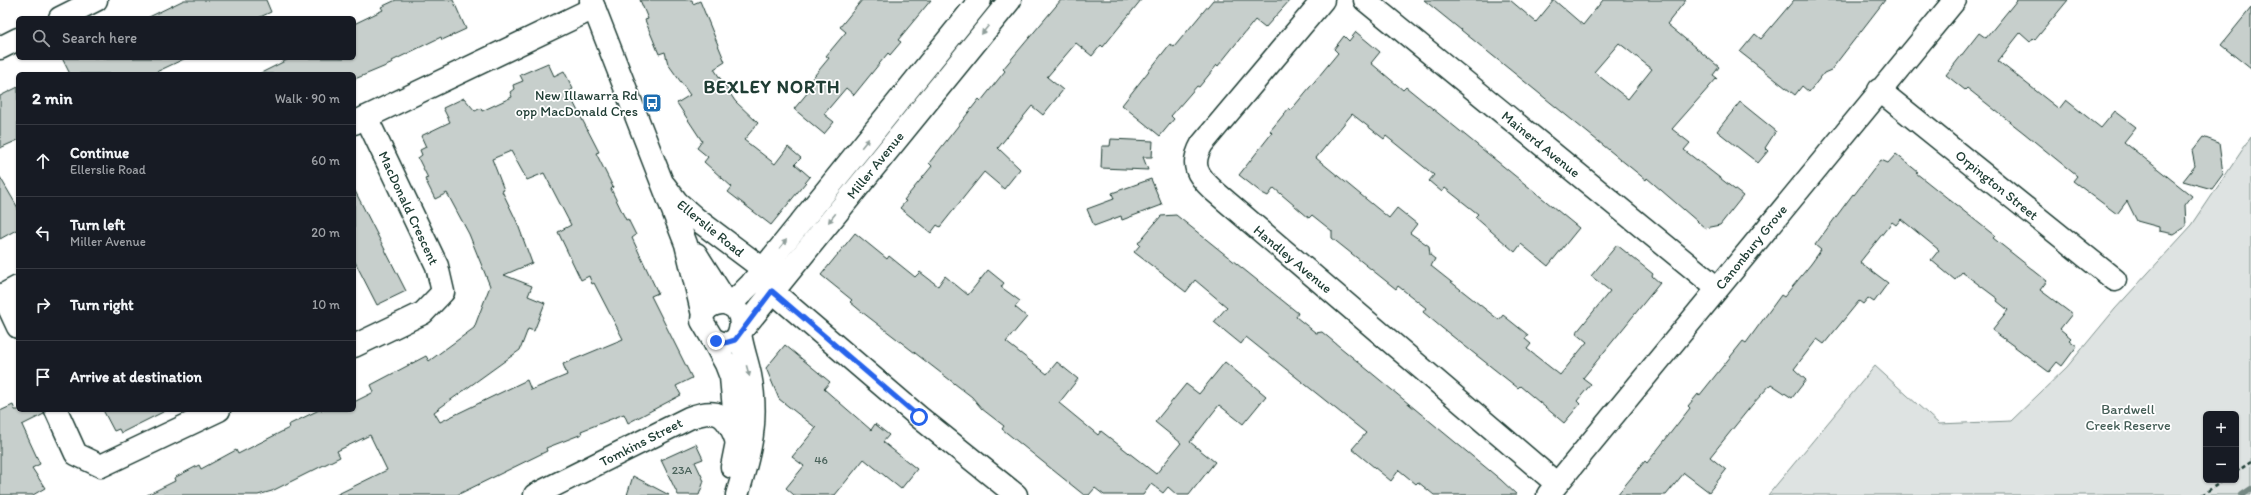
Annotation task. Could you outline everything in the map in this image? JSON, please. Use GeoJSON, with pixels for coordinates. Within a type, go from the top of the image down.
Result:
{"type":"FeatureCollection","features":[{"type":"Feature","properties":{"kind":"street"},"geometry":{"type":"LineString","coordinates":[[64,16],[96,0]]}},
{"type":"Feature","properties":{"kind":"street","name":"Miller Avenue"},"geometry":{"type":"LineString","coordinates":[[728,304],[746,290],[980,0]]}},
{"type":"Feature","properties":{"kind":"street","name":"Miller Avenue"},"geometry":{"type":"LineString","coordinates":[[740,332],[1010,0]]}},
{"type":"Feature","properties":{"kind":"street","name":"Handley Avenue"},"geometry":{"type":"LineString","coordinates":[[1323,0],[1202,144],[1196,157],[1197,171],[1213,190],[1552,489]]}},
{"type":"Feature","properties":{"kind":"street","name":"Mainerd Avenue"},"geometry":{"type":"LineString","coordinates":[[1365,0],[1717,288]]}},
{"type":"Feature","properties":{"kind":"street","name":"Canonbury Grove"},"geometry":{"type":"LineString","coordinates":[[1552,489],[1879,90],[1955,0]]}},
{"type":"Feature","properties":{"kind":"street"},"geometry":{"type":"LineString","coordinates":[[592,4],[663,182],[692,263],[705,329],[712,338],[729,370],[737,442],[731,473],[724,495]]}},
{"type":"Feature","properties":{"kind":"street","name":"MacDonald Crescent"},"geometry":{"type":"LineString","coordinates":[[356,345],[423,313],[443,292],[437,266],[360,120],[592,4]]}},
{"type":"Feature","properties":{"kind":"street"},"geometry":{"type":"LineString","coordinates":[[0,48],[16,40]]}},
{"type":"Feature","properties":{"kind":"street","name":"Orpington Street"},"geometry":{"type":"LineString","coordinates":[[1879,90],[2115,280]]}},
{"type":"Feature","properties":{"kind":"street","name":"Ellerslie Road"},"geometry":{"type":"LineString","coordinates":[[663,182],[677,202],[695,218],[763,269]]}},
{"type":"Feature","properties":{"kind":"street"},"geometry":{"type":"LineString","coordinates":[[678,223],[728,304],[740,316],[742,352],[751,379],[754,423],[752,445],[737,495]]}},
{"type":"Feature","properties":{"kind":"street"},"geometry":{"type":"LineString","coordinates":[[763,269],[772,291],[919,417],[1016,495]]}},
{"type":"Feature","properties":{"kind":"street"},"geometry":{"type":"LineString","coordinates":[[16,289],[3,295],[16,323]]}},
{"type":"Feature","properties":{"kind":"street"},"geometry":{"type":"LineString","coordinates":[[703,315],[713,305],[728,304]]}},
{"type":"Feature","properties":{"kind":"street"},"geometry":{"type":"LineString","coordinates":[[712,338],[719,342],[728,342],[735,340],[740,332]]}},
{"type":"Feature","properties":{"kind":"street"},"geometry":{"type":"LineString","coordinates":[[57,412],[76,454],[101,466],[215,412]]}},
{"type":"Feature","properties":{"kind":"street","name":"Tomkins Street"},"geometry":{"type":"LineString","coordinates":[[535,495],[689,418],[709,412],[718,413],[729,423],[737,442]]}},
{"type":"Feature","properties":{"kind":"path"},"geometry":{"type":"LineString","coordinates":[[2239,470],[2251,462]]}},
{"type":"Feature","properties":{"kind":"path"},"geometry":{"type":"LineString","coordinates":[[2202,495],[2220,483]]}},
{"type":"Feature","properties":{"kind":"green space","name":"Bardwell Creek Reserve"},"geometry":{"type":"Polygon","coordinates":[[[2251,137],[2251,495],[1768,495],[1875,366],[1939,424],[2011,421],[2067,367],[2115,309],[2192,225],[2251,137]]]}},
{"type":"Feature","properties":{"kind":"building"},"geometry":{"type":"Polygon","coordinates":[[[184,0],[266,0],[271,12],[262,16],[151,16],[184,0]]]}},
{"type":"Feature","properties":{"kind":"building"},"geometry":{"type":"Polygon","coordinates":[[[396,0],[453,0],[466,29],[442,40],[441,37],[392,61],[393,63],[356,79],[356,72],[263,72],[287,60],[356,60],[356,23],[383,10],[381,7],[396,0]]]}},
{"type":"Feature","properties":{"kind":"building"},"geometry":{"type":"Polygon","coordinates":[[[640,0],[692,0],[693,4],[700,1],[725,62],[714,69],[735,101],[758,123],[744,140],[775,164],[788,147],[801,158],[795,164],[810,177],[771,225],[728,192],[732,187],[704,162],[708,157],[697,148],[702,141],[677,103],[690,95],[668,64],[665,52],[659,54],[645,20],[648,19],[640,0]]]}},
{"type":"Feature","properties":{"kind":"building"},"geometry":{"type":"Polygon","coordinates":[[[862,0],[931,0],[898,40],[901,42],[890,55],[888,53],[854,95],[846,88],[824,114],[834,122],[824,134],[794,109],[809,91],[805,87],[829,58],[826,56],[846,32],[840,27],[862,0]]]}},
{"type":"Feature","properties":{"kind":"building"},"geometry":{"type":"Polygon","coordinates":[[[1061,0],[1141,0],[1103,47],[1101,45],[1092,56],[1076,43],[1047,77],[1063,90],[1043,115],[1032,106],[998,148],[1020,169],[1004,189],[984,172],[940,227],[937,225],[931,233],[900,208],[906,201],[904,200],[932,166],[929,163],[979,99],[981,101],[1005,71],[1003,69],[1061,0]]]}},
{"type":"Feature","properties":{"kind":"building"},"geometry":{"type":"Polygon","coordinates":[[[1213,0],[1290,0],[1265,28],[1255,20],[1218,66],[1217,65],[1199,87],[1197,86],[1171,116],[1174,119],[1160,136],[1122,105],[1170,44],[1174,47],[1213,0]]]}},
{"type":"Feature","properties":{"kind":"building"},"geometry":{"type":"Polygon","coordinates":[[[1424,0],[1510,0],[1536,22],[1554,0],[1583,25],[1603,0],[1686,0],[1667,24],[1719,67],[1713,75],[1717,78],[1672,129],[1690,143],[1684,150],[1743,196],[1720,225],[1705,228],[1647,178],[1646,180],[1424,0]],[[1619,43],[1594,72],[1628,99],[1652,69],[1619,43]]]}},
{"type":"Feature","properties":{"kind":"building"},"geometry":{"type":"Polygon","coordinates":[[[1794,0],[1885,0],[1831,70],[1824,73],[1809,92],[1802,86],[1795,95],[1740,52],[1755,34],[1761,39],[1794,0]]]}},
{"type":"Feature","properties":{"kind":"building"},"geometry":{"type":"Polygon","coordinates":[[[2017,0],[2068,0],[2035,40],[2033,38],[2030,42],[2020,33],[1998,61],[2059,109],[2066,100],[2101,128],[2115,111],[2136,127],[2124,142],[2192,196],[2185,205],[2186,226],[2174,234],[2159,231],[2159,227],[2137,221],[2127,201],[2117,214],[2073,181],[2077,176],[1967,88],[1965,90],[1946,75],[1979,33],[1986,38],[2017,0]]]}},
{"type":"Feature","properties":{"kind":"building"},"geometry":{"type":"Polygon","coordinates":[[[2251,8],[2251,69],[2221,45],[2251,8]]]}},
{"type":"Feature","properties":{"kind":"building"},"geometry":{"type":"Polygon","coordinates":[[[1356,32],[1380,52],[1371,63],[1403,90],[1406,87],[1579,228],[1548,266],[1521,244],[1515,252],[1475,217],[1478,214],[1445,188],[1442,192],[1429,181],[1434,175],[1386,136],[1384,139],[1352,114],[1316,158],[1389,218],[1397,208],[1417,224],[1410,233],[1429,246],[1430,255],[1435,259],[1431,266],[1499,320],[1503,315],[1528,335],[1525,339],[1531,344],[1527,349],[1560,375],[1587,342],[1576,333],[1610,291],[1591,276],[1617,245],[1653,274],[1652,276],[1660,283],[1583,378],[1591,384],[1577,401],[1580,404],[1564,423],[1520,386],[1518,388],[1442,328],[1423,312],[1426,308],[1398,286],[1396,289],[1332,238],[1332,231],[1312,215],[1309,218],[1274,188],[1268,196],[1239,175],[1272,133],[1270,131],[1289,108],[1291,110],[1338,53],[1334,49],[1344,36],[1349,41],[1356,32]]]}},
{"type":"Feature","properties":{"kind":"building"},"geometry":{"type":"Polygon","coordinates":[[[63,60],[182,60],[156,72],[69,72],[63,60]]]}},
{"type":"Feature","properties":{"kind":"building"},"geometry":{"type":"Polygon","coordinates":[[[548,63],[554,76],[564,71],[573,89],[568,92],[599,152],[596,153],[613,187],[611,189],[626,220],[628,219],[636,235],[632,238],[658,293],[651,296],[692,378],[676,386],[681,395],[628,423],[624,414],[581,431],[582,434],[546,448],[547,451],[457,495],[336,495],[387,470],[370,435],[337,451],[340,457],[272,491],[258,495],[147,495],[175,481],[174,478],[199,465],[201,469],[236,450],[238,454],[289,428],[288,425],[315,412],[356,412],[356,401],[374,392],[371,385],[426,356],[429,361],[474,328],[490,286],[469,234],[447,193],[435,199],[425,179],[428,178],[418,158],[422,155],[420,150],[426,147],[421,136],[450,122],[443,108],[464,98],[475,111],[481,108],[482,111],[512,97],[510,92],[514,89],[513,85],[523,81],[520,75],[548,63]],[[511,151],[492,159],[504,190],[502,191],[517,222],[532,263],[504,275],[532,286],[528,296],[545,303],[534,331],[528,329],[520,350],[434,412],[440,422],[527,380],[531,390],[567,375],[563,364],[623,339],[594,283],[592,284],[589,276],[581,280],[558,232],[571,225],[544,173],[527,180],[511,151]]]}},
{"type":"Feature","properties":{"kind":"building"},"geometry":{"type":"Polygon","coordinates":[[[16,88],[16,141],[0,148],[0,96],[16,88]]]}},
{"type":"Feature","properties":{"kind":"building"},"geometry":{"type":"Polygon","coordinates":[[[1740,102],[1776,131],[1765,148],[1768,151],[1758,163],[1717,131],[1740,102]]]}},
{"type":"Feature","properties":{"kind":"building"},"geometry":{"type":"Polygon","coordinates":[[[2203,137],[2219,143],[2223,174],[2212,189],[2183,181],[2195,166],[2192,151],[2203,137]]]}},
{"type":"Feature","properties":{"kind":"building"},"geometry":{"type":"Polygon","coordinates":[[[1111,139],[1153,141],[1152,157],[1143,157],[1148,170],[1101,168],[1102,146],[1110,146],[1111,139]]]}},
{"type":"Feature","properties":{"kind":"building"},"geometry":{"type":"Polygon","coordinates":[[[1896,154],[1918,172],[1916,173],[1995,236],[1993,238],[2047,281],[2040,290],[2072,314],[2060,329],[2071,338],[2069,340],[2077,346],[2062,366],[2057,362],[2049,372],[1992,330],[2008,310],[1997,301],[1998,299],[1962,272],[1955,280],[1931,260],[1939,250],[1901,219],[1896,225],[1892,222],[1860,262],[1888,283],[1874,302],[1868,298],[1863,304],[1859,301],[1824,344],[1817,339],[1794,369],[1806,380],[1792,398],[1771,384],[1752,405],[1710,457],[1726,470],[1709,492],[1684,473],[1666,495],[1617,495],[1645,461],[1647,463],[1690,408],[1688,406],[1698,394],[1699,396],[1743,341],[1746,343],[1781,295],[1784,297],[1811,264],[1821,250],[1815,245],[1853,194],[1854,195],[1881,160],[1888,163],[1896,154]]]}},
{"type":"Feature","properties":{"kind":"building"},"geometry":{"type":"Polygon","coordinates":[[[0,177],[16,205],[16,230],[0,239],[0,177]]]}},
{"type":"Feature","properties":{"kind":"building"},"geometry":{"type":"Polygon","coordinates":[[[1151,179],[1162,205],[1122,220],[1121,216],[1094,226],[1087,209],[1114,199],[1112,193],[1151,179]]]}},
{"type":"Feature","properties":{"kind":"building"},"geometry":{"type":"Polygon","coordinates":[[[356,193],[406,291],[377,305],[356,264],[356,193]]]}},
{"type":"Feature","properties":{"kind":"building"},"geometry":{"type":"Polygon","coordinates":[[[1176,215],[1298,313],[1296,317],[1316,333],[1322,332],[1501,480],[1517,495],[1434,495],[1418,482],[1416,484],[1399,470],[1391,481],[1352,449],[1366,433],[1246,337],[1241,344],[1214,322],[1227,307],[1195,280],[1186,292],[1134,252],[1140,245],[1138,243],[1161,216],[1176,215]]]}},
{"type":"Feature","properties":{"kind":"building"},"geometry":{"type":"Polygon","coordinates":[[[855,233],[887,259],[889,256],[915,277],[920,272],[938,286],[945,276],[968,295],[988,270],[1004,283],[1001,287],[1020,301],[1015,307],[1027,317],[1006,342],[1047,374],[1057,362],[1078,379],[1059,403],[1098,435],[1101,431],[1156,474],[1181,443],[1155,422],[1186,384],[1199,394],[1225,362],[1266,396],[1243,424],[1219,405],[1190,442],[1215,462],[1189,495],[1177,495],[1168,487],[1163,493],[1151,484],[1143,495],[1104,495],[1095,488],[1089,495],[1084,495],[1002,429],[1004,426],[982,409],[972,397],[862,312],[850,302],[852,300],[821,275],[855,233]]]}},
{"type":"Feature","properties":{"kind":"building"},"geometry":{"type":"Polygon","coordinates":[[[785,345],[830,382],[824,389],[871,430],[875,424],[889,435],[883,442],[917,469],[901,489],[864,459],[835,495],[794,495],[786,488],[804,466],[792,457],[816,428],[779,399],[766,368],[785,345]]]}},
{"type":"Feature","properties":{"kind":"building"},"geometry":{"type":"Polygon","coordinates":[[[13,405],[16,412],[44,412],[44,414],[22,425],[40,464],[32,468],[45,488],[33,495],[0,495],[0,411],[13,405]]]}},
{"type":"Feature","properties":{"kind":"building"},"geometry":{"type":"Polygon","coordinates":[[[104,412],[163,412],[121,433],[119,429],[114,431],[104,412]]]}},
{"type":"Feature","properties":{"kind":"building"},"geometry":{"type":"Polygon","coordinates":[[[696,444],[703,459],[695,462],[704,481],[699,495],[678,495],[661,460],[696,444]]]}},
{"type":"Feature","properties":{"kind":"building"},"geometry":{"type":"Polygon","coordinates":[[[633,476],[669,495],[627,495],[633,476]]]}},
{"type":"Feature","properties":{"kind":"waterway"},"geometry":{"type":"LineString","coordinates":[[2242,495],[2251,489]]}},
{"type":"Feature","properties":{"kind":"place","name":"New Illawarra Rd opp MacDonald Cres"},"geometry":{"type":"Point","coordinates":[652,103]}},
{"type":"Feature","properties":{"kind":"district","name":"BEXLEY NORTH"},"geometry":{"type":"Point","coordinates":[772,87]}},
{"type":"Feature","properties":{"kind":"route"},"geometry":{"type":"LineString","coordinates":[[716,341],[725,343],[735,340],[772,291],[919,417]]}}]}
